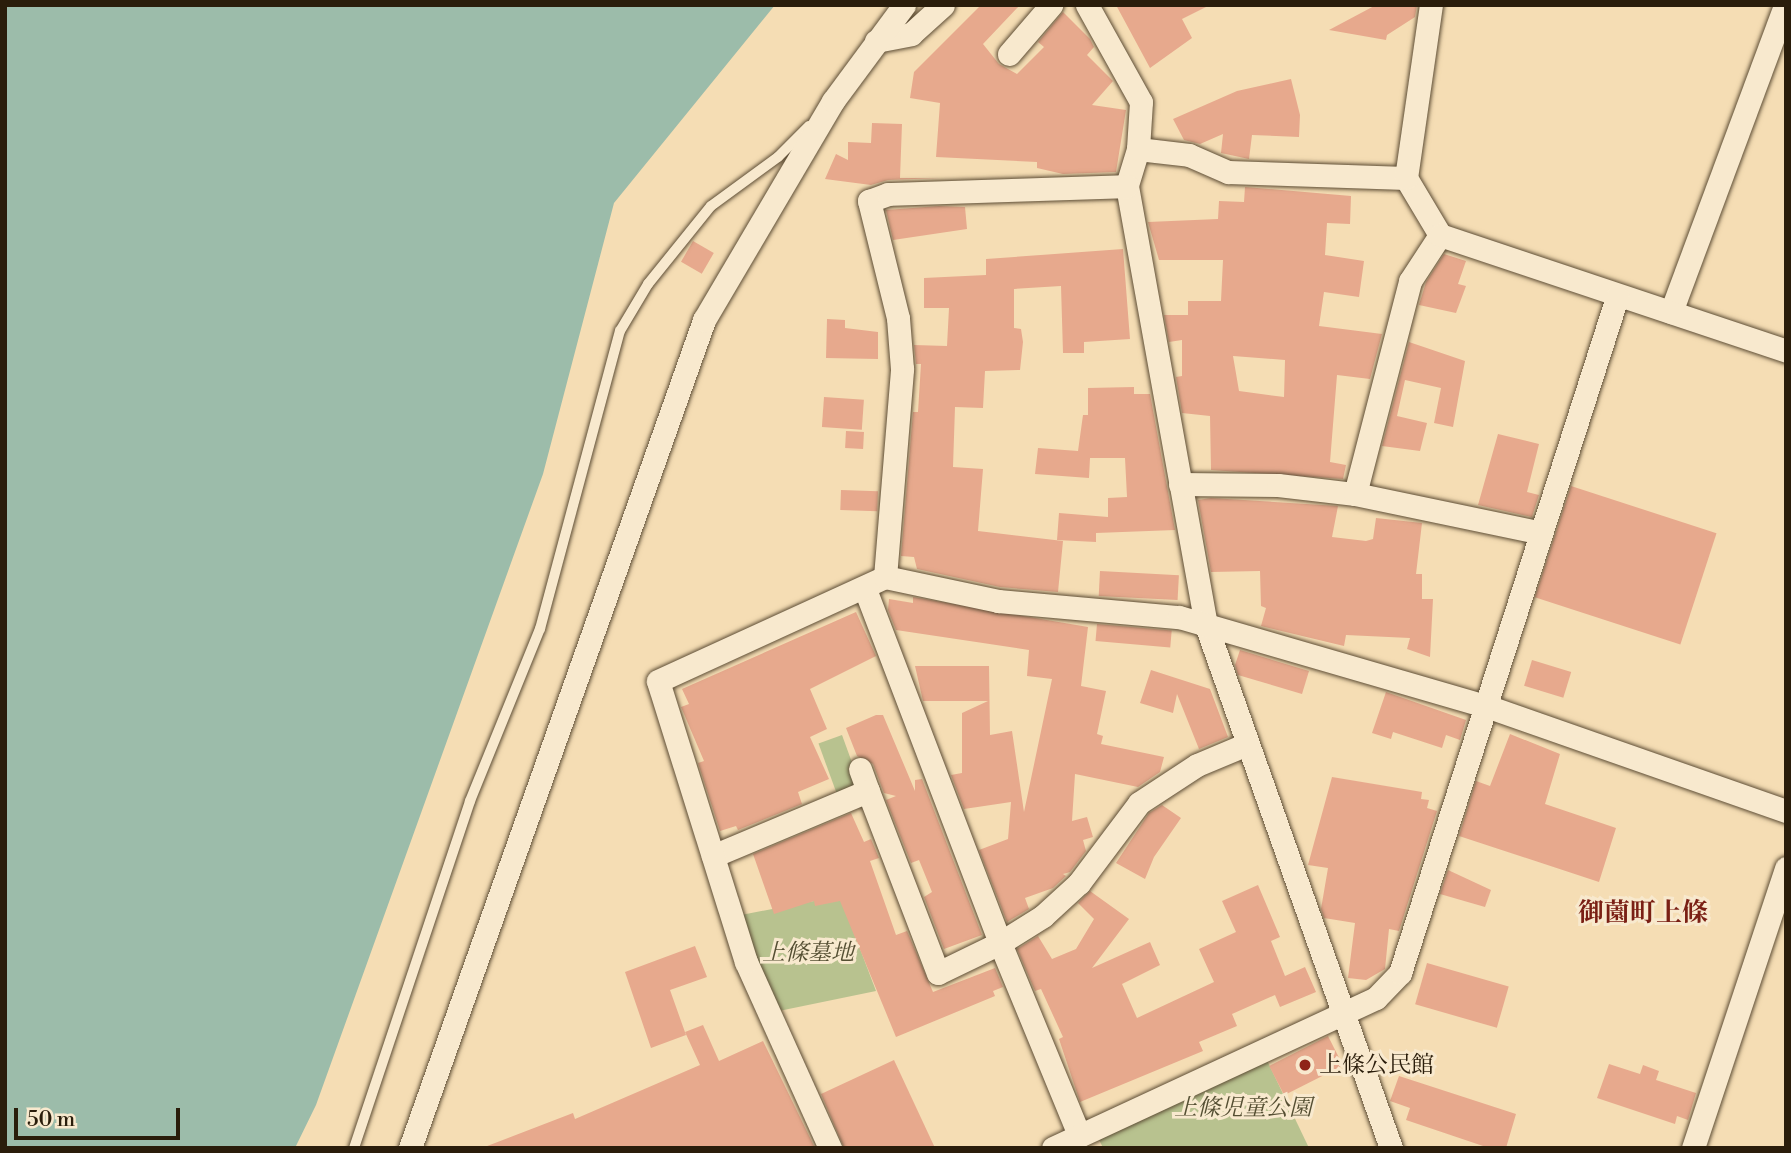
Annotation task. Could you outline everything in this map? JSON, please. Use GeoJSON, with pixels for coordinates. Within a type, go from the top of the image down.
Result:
{"type":"FeatureCollection","features":[{"type":"Feature","properties":{"kind":"street"},"geometry":{"type":"LineString","coordinates":[[410,1148],[704,320],[832,101],[905,5]]}},
{"type":"Feature","properties":{"kind":"street"},"geometry":{"type":"LineString","coordinates":[[876,41],[911,34],[943,5]]}},
{"type":"Feature","properties":{"kind":"street"},"geometry":{"type":"LineString","coordinates":[[1009,54],[1051,5]]}},
{"type":"Feature","properties":{"kind":"street"},"geometry":{"type":"LineString","coordinates":[[1087,5],[1141,103],[1138,149],[1127,186],[1206,625],[1391,1148]]}},
{"type":"Feature","properties":{"kind":"street"},"geometry":{"type":"LineString","coordinates":[[1431,5],[1406,178],[1440,234],[1617,298],[1671,312],[1786,351]]}},
{"type":"Feature","properties":{"kind":"street"},"geometry":{"type":"LineString","coordinates":[[1671,312],[1785,5]]}},
{"type":"Feature","properties":{"kind":"street"},"geometry":{"type":"LineString","coordinates":[[1138,149],[1188,155],[1228,172],[1406,178]]}},
{"type":"Feature","properties":{"kind":"street"},"geometry":{"type":"LineString","coordinates":[[885,577],[902,369],[898,318],[869,201],[888,194],[1127,186]]}},
{"type":"Feature","properties":{"kind":"street"},"geometry":{"type":"LineString","coordinates":[[1355,494],[1410,281],[1440,234]]}},
{"type":"Feature","properties":{"kind":"street"},"geometry":{"type":"LineString","coordinates":[[1053,1148],[1376,998],[1399,973],[1617,298]]}},
{"type":"Feature","properties":{"kind":"street"},"geometry":{"type":"LineString","coordinates":[[1180,484],[1278,485],[1355,494],[1541,533]]}},
{"type":"Feature","properties":{"kind":"street"},"geometry":{"type":"LineString","coordinates":[[830,1148],[746,962],[658,681],[864,589],[885,577],[998,601],[1179,617],[1486,706],[1786,811]]}},
{"type":"Feature","properties":{"kind":"street"},"geometry":{"type":"LineString","coordinates":[[864,589],[1000,943],[1079,1135]]}},
{"type":"Feature","properties":{"kind":"street"},"geometry":{"type":"LineString","coordinates":[[713,856],[864,780],[938,973],[1000,943],[1043,916],[1079,883],[1139,803],[1197,765],[1247,744]]}},
{"type":"Feature","properties":{"kind":"street"},"geometry":{"type":"LineString","coordinates":[[1693,1148],[1786,868]]}},
{"type":"Feature","properties":{"kind":"lane"},"geometry":{"type":"LineString","coordinates":[[354,1148],[470,801],[540,629],[620,331],[648,284],[711,206],[778,157],[832,101]]}},
{"type":"Feature","properties":{"kind":"green space"},"geometry":{"type":"Polygon","coordinates":[[[842,735],[862,790],[838,798],[819,744],[842,735]]]}},
{"type":"Feature","properties":{"kind":"green space","name":"上條墓地"},"geometry":{"type":"Polygon","coordinates":[[[840,896],[876,991],[774,1012],[741,915],[840,896]]]}},
{"type":"Feature","properties":{"kind":"green space","name":"上條児童公園"},"geometry":{"type":"Polygon","coordinates":[[[1264,1054],[1309,1148],[1103,1148],[1096,1133],[1264,1054]]]}},
{"type":"Feature","properties":{"kind":"shaded area"},"geometry":{"type":"Polygon","coordinates":[[[5,5],[775,5],[614,203],[543,474],[316,1105],[295,1148],[5,1148],[5,5]]]}},
{"type":"Feature","properties":{"kind":"building"},"geometry":{"type":"Polygon","coordinates":[[[981,5],[1020,5],[983,44],[999,64],[1017,74],[1044,47],[1038,42],[1063,12],[1090,39],[1094,47],[1087,55],[1113,81],[1092,105],[1126,110],[1116,172],[1063,174],[1037,168],[1037,162],[936,157],[940,103],[910,98],[914,72],[981,5]]]}},
{"type":"Feature","properties":{"kind":"building"},"geometry":{"type":"Polygon","coordinates":[[[1116,5],[1210,5],[1182,19],[1192,38],[1150,68],[1116,5]]]}},
{"type":"Feature","properties":{"kind":"building"},"geometry":{"type":"Polygon","coordinates":[[[1376,5],[1417,5],[1415,17],[1387,35],[1386,40],[1329,30],[1376,5]]]}},
{"type":"Feature","properties":{"kind":"building"},"geometry":{"type":"Polygon","coordinates":[[[1291,79],[1300,115],[1299,137],[1252,135],[1249,159],[1221,153],[1223,134],[1200,144],[1184,140],[1173,119],[1237,91],[1291,79]]]}},
{"type":"Feature","properties":{"kind":"building"},"geometry":{"type":"Polygon","coordinates":[[[872,123],[902,124],[900,178],[939,178],[888,180],[871,185],[825,179],[836,154],[848,160],[848,142],[871,143],[872,123]]]}},
{"type":"Feature","properties":{"kind":"building"},"geometry":{"type":"Polygon","coordinates":[[[1245,187],[1351,196],[1350,224],[1327,223],[1325,255],[1364,261],[1359,297],[1324,292],[1319,326],[1382,334],[1370,379],[1337,375],[1330,462],[1346,465],[1343,479],[1211,470],[1210,416],[1182,413],[1176,377],[1182,376],[1182,340],[1169,342],[1164,315],[1188,315],[1188,301],[1221,301],[1223,260],[1159,260],[1148,222],[1218,219],[1219,201],[1244,202],[1245,187]],[[1233,356],[1239,391],[1284,397],[1285,360],[1233,356]]]}},
{"type":"Feature","properties":{"kind":"building"},"geometry":{"type":"Polygon","coordinates":[[[965,207],[967,229],[893,240],[886,210],[965,207]]]}},
{"type":"Feature","properties":{"kind":"building"},"geometry":{"type":"Polygon","coordinates":[[[693,241],[714,253],[702,274],[681,262],[693,241]]]}},
{"type":"Feature","properties":{"kind":"building"},"geometry":{"type":"Polygon","coordinates":[[[1123,249],[1130,339],[1084,342],[1084,353],[1063,353],[1061,286],[1014,289],[1014,328],[1021,329],[1023,342],[1020,370],[985,371],[983,408],[955,407],[953,467],[983,469],[978,531],[1063,541],[1058,592],[1000,587],[917,569],[914,557],[901,556],[913,412],[918,412],[921,364],[916,364],[914,345],[947,346],[949,308],[924,308],[924,278],[986,275],[986,259],[1123,249]]]}},
{"type":"Feature","properties":{"kind":"building"},"geometry":{"type":"Polygon","coordinates":[[[1444,254],[1466,261],[1458,284],[1466,286],[1456,313],[1419,305],[1426,282],[1444,254]]]}},
{"type":"Feature","properties":{"kind":"building"},"geometry":{"type":"Polygon","coordinates":[[[827,319],[845,320],[845,328],[878,332],[878,359],[826,358],[827,319]]]}},
{"type":"Feature","properties":{"kind":"building"},"geometry":{"type":"Polygon","coordinates":[[[1409,342],[1465,361],[1453,427],[1434,423],[1441,388],[1405,380],[1397,416],[1427,423],[1420,451],[1382,446],[1409,342]]]}},
{"type":"Feature","properties":{"kind":"building"},"geometry":{"type":"Polygon","coordinates":[[[1134,387],[1134,394],[1150,394],[1175,530],[1096,533],[1096,542],[1057,540],[1059,513],[1108,517],[1108,498],[1127,497],[1125,458],[1090,458],[1089,478],[1035,474],[1038,448],[1078,451],[1083,415],[1088,415],[1088,388],[1134,387]]]}},
{"type":"Feature","properties":{"kind":"building"},"geometry":{"type":"Polygon","coordinates":[[[824,397],[864,400],[862,430],[822,427],[824,397]]]}},
{"type":"Feature","properties":{"kind":"building"},"geometry":{"type":"Polygon","coordinates":[[[846,431],[864,432],[863,449],[845,448],[846,431]]]}},
{"type":"Feature","properties":{"kind":"building"},"geometry":{"type":"Polygon","coordinates":[[[1498,434],[1539,444],[1527,492],[1539,495],[1532,517],[1478,505],[1498,434]]]}},
{"type":"Feature","properties":{"kind":"building"},"geometry":{"type":"Polygon","coordinates":[[[1571,486],[1717,533],[1680,645],[1535,597],[1571,486]]]}},
{"type":"Feature","properties":{"kind":"building"},"geometry":{"type":"Polygon","coordinates":[[[841,490],[878,491],[877,511],[840,510],[841,490]]]}},
{"type":"Feature","properties":{"kind":"building"},"geometry":{"type":"Polygon","coordinates":[[[1211,498],[1338,506],[1332,537],[1366,541],[1373,539],[1376,518],[1422,523],[1416,574],[1422,574],[1422,599],[1433,599],[1430,657],[1407,649],[1410,638],[1346,635],[1344,646],[1261,626],[1266,608],[1261,606],[1260,571],[1211,572],[1198,500],[1211,498]]]}},
{"type":"Feature","properties":{"kind":"building"},"geometry":{"type":"Polygon","coordinates":[[[1100,571],[1179,575],[1178,600],[1099,596],[1100,571]]]}},
{"type":"Feature","properties":{"kind":"building"},"geometry":{"type":"Polygon","coordinates":[[[913,597],[1088,627],[1081,686],[1106,691],[1097,734],[1103,736],[1101,744],[1164,757],[1160,772],[1138,787],[1075,774],[1072,821],[1087,817],[1093,837],[1083,840],[1086,851],[1070,872],[1063,874],[1066,876],[1053,888],[1025,898],[1029,909],[1007,922],[979,850],[1008,839],[1011,802],[964,809],[951,775],[962,773],[962,713],[988,701],[923,701],[915,666],[989,666],[990,735],[1012,731],[1024,812],[1052,679],[1027,676],[1029,650],[896,630],[888,610],[889,599],[913,603],[913,597]]]}},
{"type":"Feature","properties":{"kind":"building"},"geometry":{"type":"Polygon","coordinates":[[[856,612],[876,656],[810,689],[827,729],[810,737],[829,779],[798,792],[802,804],[738,830],[736,826],[720,831],[698,763],[704,761],[681,707],[689,704],[682,689],[856,612]]]}},
{"type":"Feature","properties":{"kind":"building"},"geometry":{"type":"Polygon","coordinates":[[[1097,624],[1172,631],[1170,647],[1096,641],[1097,624]]]}},
{"type":"Feature","properties":{"kind":"building"},"geometry":{"type":"Polygon","coordinates":[[[1240,650],[1309,671],[1302,694],[1238,675],[1235,665],[1240,650]]]}},
{"type":"Feature","properties":{"kind":"building"},"geometry":{"type":"Polygon","coordinates":[[[1532,660],[1571,672],[1563,698],[1524,686],[1532,660]]]}},
{"type":"Feature","properties":{"kind":"building"},"geometry":{"type":"Polygon","coordinates":[[[1151,670],[1210,689],[1228,737],[1199,749],[1177,694],[1173,713],[1140,703],[1151,670]]]}},
{"type":"Feature","properties":{"kind":"building"},"geometry":{"type":"Polygon","coordinates":[[[1386,692],[1466,720],[1460,740],[1446,735],[1442,748],[1393,732],[1391,739],[1372,733],[1386,692]]]}},
{"type":"Feature","properties":{"kind":"building"},"geometry":{"type":"Polygon","coordinates":[[[876,715],[883,715],[915,791],[915,780],[922,779],[982,935],[944,949],[924,897],[932,892],[919,860],[911,863],[886,800],[896,796],[884,793],[873,764],[857,756],[846,728],[876,715]]]}},
{"type":"Feature","properties":{"kind":"building"},"geometry":{"type":"Polygon","coordinates":[[[1510,734],[1560,754],[1545,804],[1616,828],[1599,882],[1459,836],[1476,781],[1490,786],[1510,734]]]}},
{"type":"Feature","properties":{"kind":"building"},"geometry":{"type":"Polygon","coordinates":[[[1332,777],[1422,792],[1421,799],[1429,800],[1427,808],[1437,811],[1399,931],[1389,929],[1385,969],[1366,980],[1348,978],[1355,923],[1324,918],[1321,909],[1328,868],[1308,865],[1332,777]]]}},
{"type":"Feature","properties":{"kind":"building"},"geometry":{"type":"Polygon","coordinates":[[[1162,805],[1181,818],[1154,857],[1145,879],[1116,863],[1149,813],[1162,805]]]}},
{"type":"Feature","properties":{"kind":"building"},"geometry":{"type":"Polygon","coordinates":[[[851,813],[864,842],[871,839],[879,858],[870,861],[896,935],[907,931],[933,992],[995,968],[1003,987],[993,991],[995,996],[896,1037],[840,901],[815,906],[814,901],[774,914],[753,854],[851,813]]]}},
{"type":"Feature","properties":{"kind":"building"},"geometry":{"type":"Polygon","coordinates":[[[1448,870],[1491,890],[1485,907],[1440,894],[1448,870]]]}},
{"type":"Feature","properties":{"kind":"building"},"geometry":{"type":"Polygon","coordinates":[[[1258,885],[1280,937],[1271,941],[1285,976],[1305,967],[1316,992],[1280,1007],[1275,995],[1232,1014],[1237,1026],[1199,1042],[1203,1051],[1080,1102],[1059,1039],[1063,1037],[1041,989],[1035,991],[1017,949],[1038,936],[1052,959],[1076,949],[1094,919],[1078,903],[1090,891],[1129,919],[1092,968],[1150,942],[1160,965],[1122,984],[1137,1018],[1214,982],[1199,949],[1236,932],[1222,901],[1258,885]]]}},
{"type":"Feature","properties":{"kind":"building"},"geometry":{"type":"Polygon","coordinates":[[[695,946],[707,977],[670,990],[686,1035],[651,1048],[625,972],[695,946]]]}},
{"type":"Feature","properties":{"kind":"building"},"geometry":{"type":"Polygon","coordinates":[[[1427,963],[1509,986],[1497,1028],[1415,1004],[1427,963]]]}},
{"type":"Feature","properties":{"kind":"building"},"geometry":{"type":"Polygon","coordinates":[[[703,1025],[719,1061],[763,1041],[815,1148],[482,1148],[573,1113],[575,1119],[700,1065],[685,1032],[703,1025]]]}},
{"type":"Feature","properties":{"kind":"building","name":"上條公民館"},"geometry":{"type":"Polygon","coordinates":[[[1328,1036],[1343,1065],[1284,1095],[1269,1066],[1328,1036]]]}},
{"type":"Feature","properties":{"kind":"building"},"geometry":{"type":"Polygon","coordinates":[[[894,1060],[935,1148],[844,1148],[821,1094],[894,1060]]]}},
{"type":"Feature","properties":{"kind":"building"},"geometry":{"type":"Polygon","coordinates":[[[1609,1064],[1640,1074],[1643,1065],[1659,1071],[1656,1080],[1696,1093],[1688,1120],[1677,1116],[1675,1124],[1597,1098],[1609,1064]]]}},
{"type":"Feature","properties":{"kind":"building"},"geometry":{"type":"Polygon","coordinates":[[[1399,1076],[1516,1114],[1506,1148],[1489,1148],[1406,1120],[1410,1108],[1390,1101],[1399,1076]]]}},
{"type":"Feature","properties":{"kind":"place","name":"上條公民館"},"geometry":{"type":"Point","coordinates":[1305,1065]}},
{"type":"Feature","properties":{"kind":"district","name":"御薗町上條"},"geometry":{"type":"Point","coordinates":[1643,914]}}]}
